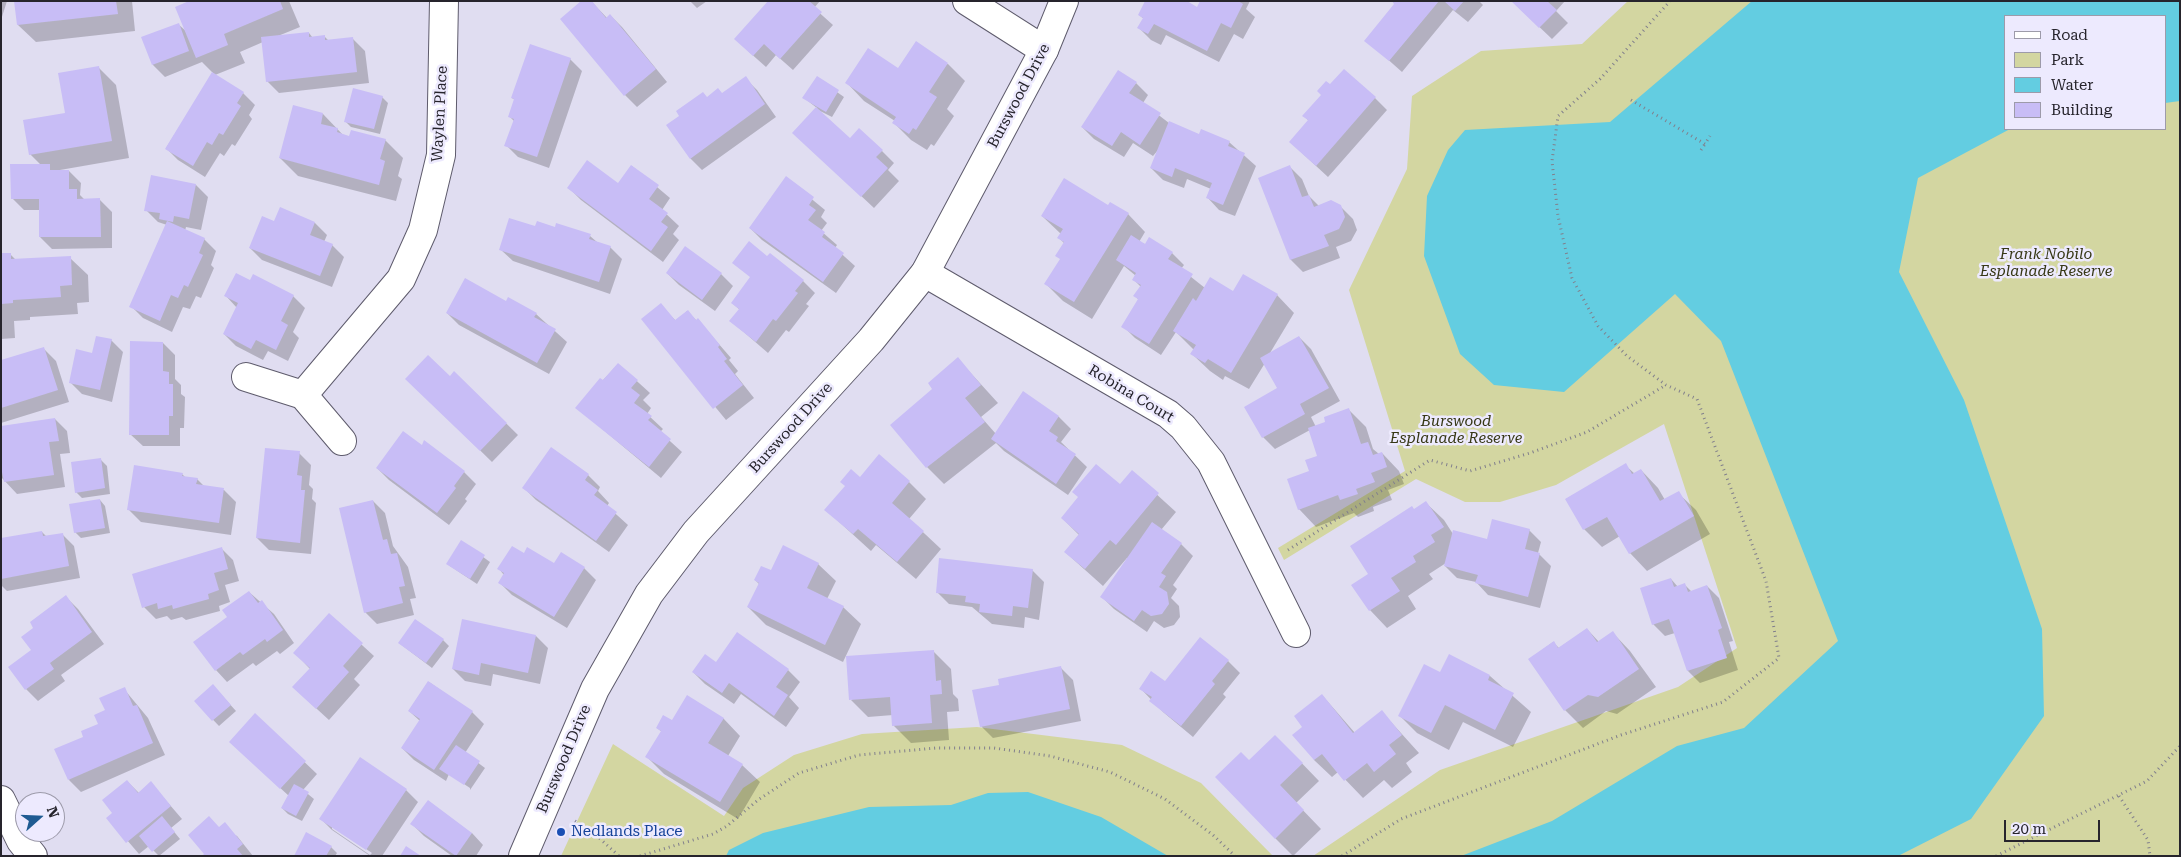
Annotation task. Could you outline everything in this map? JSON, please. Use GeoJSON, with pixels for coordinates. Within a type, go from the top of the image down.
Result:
{"type":"FeatureCollection","features":[{"type":"Feature","properties":{"kind":"street","name":"Waylen Place"},"geometry":{"type":"LineString","coordinates":[[303,395],[401,279],[423,230],[442,155],[444,1]]}},
{"type":"Feature","properties":{"kind":"street"},"geometry":{"type":"LineString","coordinates":[[967,1],[1044,50]]}},
{"type":"Feature","properties":{"kind":"street","name":"Burswood Drive"},"geometry":{"type":"LineString","coordinates":[[523,856],[594,689],[649,594],[696,532],[871,340],[924,273],[1044,50],[1064,1]]}},
{"type":"Feature","properties":{"kind":"street","name":"Robina Court"},"geometry":{"type":"LineString","coordinates":[[924,273],[1168,414],[1183,427],[1211,462],[1296,633]]}},
{"type":"Feature","properties":{"kind":"street"},"geometry":{"type":"LineString","coordinates":[[246,378],[303,395],[342,441]]}},
{"type":"Feature","properties":{"kind":"street"},"geometry":{"type":"LineString","coordinates":[[1,800],[21,841],[33,856]]}},
{"type":"Feature","properties":{"kind":"path"},"geometry":{"type":"LineString","coordinates":[[1342,856],[1400,819],[1621,735],[1723,702],[1779,658],[1766,581],[1697,399],[1666,385],[1627,356],[1598,326],[1572,278],[1558,216],[1552,161],[1558,116],[1600,79],[1670,1]]}},
{"type":"Feature","properties":{"kind":"path"},"geometry":{"type":"LineString","coordinates":[[1631,100],[1705,144]]}},
{"type":"Feature","properties":{"kind":"path"},"geometry":{"type":"LineString","coordinates":[[1702,150],[1710,136]]}},
{"type":"Feature","properties":{"kind":"path"},"geometry":{"type":"LineString","coordinates":[[1283,553],[1430,460],[1470,471],[1530,453],[1587,432],[1666,385]]}},
{"type":"Feature","properties":{"kind":"path"},"geometry":{"type":"LineString","coordinates":[[1996,856],[2147,781],[2180,746]]}},
{"type":"Feature","properties":{"kind":"path"},"geometry":{"type":"LineString","coordinates":[[640,856],[714,834],[727,826],[758,800],[799,773],[859,755],[936,748],[994,748],[1050,756],[1110,772],[1165,799],[1213,835],[1235,856]]}},
{"type":"Feature","properties":{"kind":"path"},"geometry":{"type":"LineString","coordinates":[[2119,796],[2148,840],[2150,856]]}},
{"type":"Feature","properties":{"kind":"path"},"geometry":{"type":"LineString","coordinates":[[575,822],[597,836],[619,856]]}},
{"type":"Feature","properties":{"kind":"green space"},"geometry":{"type":"Polygon","coordinates":[[[1628,1],[2180,1],[2180,856],[1313,856],[1440,770],[1678,687],[1737,648],[1664,424],[1556,485],[1500,502],[1465,502],[1416,479],[1284,560],[1278,548],[1405,471],[1349,290],[1407,169],[1412,96],[1481,51],[1582,44],[1628,1]]]}},
{"type":"Feature","properties":{"kind":"green space"},"geometry":{"type":"Polygon","coordinates":[[[977,727],[1122,745],[1201,783],[1273,856],[561,856],[613,744],[724,816],[743,788],[794,755],[862,734],[977,727]]]}},
{"type":"Feature","properties":{"kind":"water"},"geometry":{"type":"Polygon","coordinates":[[[1752,1],[2180,1],[2180,101],[2166,103],[2166,15],[2004,15],[2004,130],[2008,130],[1918,178],[1899,272],[1964,400],[2042,629],[2044,716],[1971,819],[1898,856],[1461,856],[1552,821],[1677,746],[1744,728],[1838,641],[1721,341],[1675,294],[1564,392],[1494,385],[1460,354],[1424,256],[1427,196],[1448,150],[1465,130],[1610,122],[1752,1]]]}},
{"type":"Feature","properties":{"kind":"water"},"geometry":{"type":"Polygon","coordinates":[[[1028,792],[1101,817],[1168,856],[726,856],[729,850],[763,833],[869,807],[951,805],[988,793],[1028,792]]]}},
{"type":"Feature","properties":{"kind":"building"},"geometry":{"type":"Polygon","coordinates":[[[14,1],[116,1],[118,14],[17,25],[14,1]]]}},
{"type":"Feature","properties":{"kind":"building"},"geometry":{"type":"Polygon","coordinates":[[[189,1],[280,1],[283,9],[224,34],[228,45],[196,58],[175,7],[189,1]]]}},
{"type":"Feature","properties":{"kind":"building"},"geometry":{"type":"Polygon","coordinates":[[[581,1],[592,1],[606,18],[610,14],[656,69],[624,96],[560,19],[581,1]]]}},
{"type":"Feature","properties":{"kind":"building"},"geometry":{"type":"Polygon","coordinates":[[[768,1],[809,1],[822,12],[780,59],[764,44],[753,56],[734,39],[768,1]]]}},
{"type":"Feature","properties":{"kind":"building"},"geometry":{"type":"Polygon","coordinates":[[[1145,1],[1187,1],[1197,7],[1200,1],[1238,1],[1243,4],[1231,28],[1221,23],[1207,51],[1154,24],[1148,34],[1137,28],[1143,18],[1138,15],[1145,1]]]}},
{"type":"Feature","properties":{"kind":"building"},"geometry":{"type":"Polygon","coordinates":[[[1392,1],[1439,1],[1389,61],[1364,41],[1394,4],[1392,1]]]}},
{"type":"Feature","properties":{"kind":"building"},"geometry":{"type":"Polygon","coordinates":[[[1444,1],[1464,1],[1455,11],[1444,1]]]}},
{"type":"Feature","properties":{"kind":"building"},"geometry":{"type":"Polygon","coordinates":[[[1511,1],[1547,1],[1557,10],[1539,28],[1511,1]]]}},
{"type":"Feature","properties":{"kind":"building"},"geometry":{"type":"Polygon","coordinates":[[[179,23],[189,51],[152,65],[141,37],[179,23]]]}},
{"type":"Feature","properties":{"kind":"building"},"geometry":{"type":"Polygon","coordinates":[[[309,32],[309,37],[325,35],[325,40],[353,37],[357,72],[266,82],[261,37],[309,32]]]}},
{"type":"Feature","properties":{"kind":"building"},"geometry":{"type":"Polygon","coordinates":[[[916,41],[948,63],[929,92],[937,97],[916,130],[913,128],[909,134],[892,123],[896,117],[845,83],[868,48],[898,68],[916,41]]]}},
{"type":"Feature","properties":{"kind":"building"},"geometry":{"type":"Polygon","coordinates":[[[530,44],[571,58],[537,157],[504,146],[514,119],[508,117],[514,99],[511,98],[530,44]]]}},
{"type":"Feature","properties":{"kind":"building"},"geometry":{"type":"Polygon","coordinates":[[[99,66],[112,141],[29,155],[23,120],[65,113],[58,73],[99,66]]]}},
{"type":"Feature","properties":{"kind":"building"},"geometry":{"type":"Polygon","coordinates":[[[1344,69],[1376,97],[1316,166],[1289,142],[1308,120],[1302,116],[1321,95],[1317,91],[1326,81],[1330,84],[1344,69]]]}},
{"type":"Feature","properties":{"kind":"building"},"geometry":{"type":"Polygon","coordinates":[[[1118,70],[1137,82],[1129,93],[1161,113],[1140,145],[1121,132],[1112,146],[1081,127],[1118,70]]]}},
{"type":"Feature","properties":{"kind":"building"},"geometry":{"type":"Polygon","coordinates":[[[212,72],[244,92],[237,103],[241,106],[223,135],[219,133],[212,145],[207,142],[193,166],[165,149],[212,72]]]}},
{"type":"Feature","properties":{"kind":"building"},"geometry":{"type":"Polygon","coordinates":[[[746,76],[765,104],[690,159],[666,125],[679,116],[676,111],[703,92],[707,97],[718,88],[722,93],[746,76]]]}},
{"type":"Feature","properties":{"kind":"building"},"geometry":{"type":"Polygon","coordinates":[[[817,76],[839,90],[826,112],[802,98],[817,76]]]}},
{"type":"Feature","properties":{"kind":"building"},"geometry":{"type":"Polygon","coordinates":[[[353,88],[383,96],[374,129],[344,122],[353,88]]]}},
{"type":"Feature","properties":{"kind":"building"},"geometry":{"type":"Polygon","coordinates":[[[293,105],[323,113],[321,124],[338,128],[337,132],[349,136],[351,130],[386,139],[380,159],[385,161],[379,185],[279,158],[293,105]]]}},
{"type":"Feature","properties":{"kind":"building"},"geometry":{"type":"Polygon","coordinates":[[[816,107],[850,138],[859,128],[883,150],[876,157],[888,168],[861,197],[792,133],[816,107]]]}},
{"type":"Feature","properties":{"kind":"building"},"geometry":{"type":"Polygon","coordinates":[[[1169,121],[1199,134],[1201,129],[1230,141],[1228,146],[1245,153],[1223,205],[1206,198],[1212,183],[1175,168],[1172,177],[1150,168],[1169,121]]]}},
{"type":"Feature","properties":{"kind":"building"},"geometry":{"type":"Polygon","coordinates":[[[587,160],[618,183],[631,165],[659,185],[649,199],[668,213],[661,222],[668,227],[651,251],[567,188],[587,160]]]}},
{"type":"Feature","properties":{"kind":"building"},"geometry":{"type":"Polygon","coordinates":[[[10,164],[50,164],[50,170],[69,170],[69,189],[77,189],[77,199],[100,198],[101,237],[39,237],[39,199],[11,199],[10,164]]]}},
{"type":"Feature","properties":{"kind":"building"},"geometry":{"type":"Polygon","coordinates":[[[1290,165],[1302,197],[1309,195],[1314,207],[1331,200],[1341,205],[1345,217],[1339,229],[1324,235],[1329,246],[1290,260],[1258,178],[1290,165]]]}},
{"type":"Feature","properties":{"kind":"building"},"geometry":{"type":"Polygon","coordinates":[[[151,175],[196,184],[189,219],[174,216],[173,222],[159,219],[160,213],[144,211],[151,175]]]}},
{"type":"Feature","properties":{"kind":"building"},"geometry":{"type":"Polygon","coordinates":[[[786,176],[814,197],[809,205],[816,210],[808,220],[825,232],[822,237],[844,253],[823,282],[749,228],[786,176]]]}},
{"type":"Feature","properties":{"kind":"building"},"geometry":{"type":"Polygon","coordinates":[[[1064,178],[1108,205],[1110,202],[1129,213],[1074,302],[1044,284],[1060,259],[1055,256],[1064,242],[1057,238],[1063,229],[1041,216],[1064,178]]]}},
{"type":"Feature","properties":{"kind":"building"},"geometry":{"type":"Polygon","coordinates":[[[280,207],[315,222],[310,235],[333,244],[320,276],[249,248],[262,216],[274,221],[280,207]]]}},
{"type":"Feature","properties":{"kind":"building"},"geometry":{"type":"Polygon","coordinates":[[[509,218],[535,226],[537,221],[555,227],[556,223],[591,234],[589,239],[611,246],[599,282],[499,250],[509,218]]]}},
{"type":"Feature","properties":{"kind":"building"},"geometry":{"type":"Polygon","coordinates":[[[167,221],[205,238],[199,253],[203,255],[188,287],[184,285],[178,298],[171,295],[160,321],[129,307],[167,221]]]}},
{"type":"Feature","properties":{"kind":"building"},"geometry":{"type":"Polygon","coordinates":[[[1131,235],[1145,244],[1149,237],[1173,252],[1168,259],[1193,274],[1149,344],[1121,327],[1138,299],[1133,296],[1141,285],[1132,280],[1136,273],[1116,260],[1131,235]]]}},
{"type":"Feature","properties":{"kind":"building"},"geometry":{"type":"Polygon","coordinates":[[[749,241],[767,256],[770,253],[804,280],[795,291],[798,293],[776,321],[773,319],[756,342],[729,321],[739,309],[731,303],[750,277],[732,263],[749,241]]]}},
{"type":"Feature","properties":{"kind":"building"},"geometry":{"type":"Polygon","coordinates":[[[685,246],[722,273],[702,300],[666,273],[685,246]]]}},
{"type":"Feature","properties":{"kind":"building"},"geometry":{"type":"Polygon","coordinates":[[[1,253],[11,253],[11,259],[71,256],[72,285],[60,286],[61,297],[13,300],[13,303],[1,304],[1,253]]]}},
{"type":"Feature","properties":{"kind":"building"},"geometry":{"type":"Polygon","coordinates":[[[236,273],[250,280],[253,274],[294,295],[281,321],[288,325],[276,350],[256,340],[251,349],[223,334],[238,303],[224,296],[236,273]]]}},
{"type":"Feature","properties":{"kind":"building"},"geometry":{"type":"Polygon","coordinates":[[[1243,274],[1278,294],[1231,373],[1208,359],[1205,363],[1190,354],[1196,345],[1173,331],[1193,298],[1196,301],[1210,277],[1233,291],[1243,274]]]}},
{"type":"Feature","properties":{"kind":"building"},"geometry":{"type":"Polygon","coordinates":[[[465,278],[506,301],[508,297],[537,313],[534,317],[556,329],[537,363],[446,313],[465,278]]]}},
{"type":"Feature","properties":{"kind":"building"},"geometry":{"type":"Polygon","coordinates":[[[661,303],[675,320],[688,310],[696,320],[698,318],[720,345],[718,347],[727,359],[724,361],[743,385],[713,409],[641,319],[661,303]]]}},
{"type":"Feature","properties":{"kind":"building"},"geometry":{"type":"Polygon","coordinates":[[[96,336],[112,339],[100,390],[69,383],[76,349],[92,353],[96,336]]]}},
{"type":"Feature","properties":{"kind":"building"},"geometry":{"type":"Polygon","coordinates":[[[1299,336],[1329,388],[1300,404],[1305,414],[1262,438],[1244,407],[1277,388],[1260,358],[1299,336]]]}},
{"type":"Feature","properties":{"kind":"building"},"geometry":{"type":"Polygon","coordinates":[[[130,341],[163,342],[163,371],[169,372],[169,384],[173,384],[173,416],[169,416],[169,435],[129,435],[130,341]]]}},
{"type":"Feature","properties":{"kind":"building"},"geometry":{"type":"Polygon","coordinates":[[[44,347],[58,390],[1,408],[1,360],[44,347]]]}},
{"type":"Feature","properties":{"kind":"building"},"geometry":{"type":"Polygon","coordinates":[[[428,355],[450,376],[454,371],[507,423],[480,451],[405,379],[428,355]]]}},
{"type":"Feature","properties":{"kind":"building"},"geometry":{"type":"Polygon","coordinates":[[[958,357],[981,385],[965,398],[985,422],[926,468],[890,425],[932,389],[928,383],[958,357]]]}},
{"type":"Feature","properties":{"kind":"building"},"geometry":{"type":"Polygon","coordinates":[[[618,363],[638,380],[631,388],[640,395],[634,403],[652,416],[648,420],[671,439],[649,467],[575,408],[600,378],[603,380],[618,363]]]}},
{"type":"Feature","properties":{"kind":"building"},"geometry":{"type":"Polygon","coordinates":[[[1023,391],[1059,416],[1049,431],[1058,437],[1056,441],[1076,454],[1056,484],[991,439],[1023,391]]]}},
{"type":"Feature","properties":{"kind":"building"},"geometry":{"type":"Polygon","coordinates":[[[1349,408],[1361,444],[1368,442],[1373,455],[1382,452],[1387,467],[1371,473],[1375,482],[1356,489],[1358,494],[1340,500],[1338,495],[1298,510],[1287,479],[1309,471],[1305,460],[1317,456],[1308,428],[1325,422],[1324,417],[1349,408]]]}},
{"type":"Feature","properties":{"kind":"building"},"geometry":{"type":"Polygon","coordinates":[[[55,418],[59,441],[49,442],[54,475],[4,482],[1,467],[1,426],[55,418]]]}},
{"type":"Feature","properties":{"kind":"building"},"geometry":{"type":"Polygon","coordinates":[[[403,431],[422,445],[424,440],[465,471],[454,486],[456,488],[437,513],[376,468],[403,431]]]}},
{"type":"Feature","properties":{"kind":"building"},"geometry":{"type":"Polygon","coordinates":[[[551,447],[589,474],[585,480],[598,490],[594,495],[617,512],[596,541],[522,488],[551,447]]]}},
{"type":"Feature","properties":{"kind":"building"},"geometry":{"type":"Polygon","coordinates":[[[265,448],[300,451],[297,475],[302,476],[301,490],[305,490],[300,543],[256,538],[265,448]]]}},
{"type":"Feature","properties":{"kind":"building"},"geometry":{"type":"Polygon","coordinates":[[[879,454],[910,481],[892,503],[924,531],[897,562],[858,529],[853,534],[824,510],[845,486],[840,482],[851,469],[860,477],[879,454]]]}},
{"type":"Feature","properties":{"kind":"building"},"geometry":{"type":"Polygon","coordinates":[[[101,458],[105,488],[75,493],[71,462],[101,458]]]}},
{"type":"Feature","properties":{"kind":"building"},"geometry":{"type":"Polygon","coordinates":[[[1626,463],[1632,474],[1641,469],[1660,501],[1679,491],[1694,516],[1629,554],[1607,517],[1583,530],[1565,499],[1626,463]]]}},
{"type":"Feature","properties":{"kind":"building"},"geometry":{"type":"Polygon","coordinates":[[[1096,464],[1120,484],[1132,470],[1159,493],[1116,545],[1110,540],[1085,569],[1064,552],[1079,534],[1061,518],[1078,497],[1072,492],[1096,464]]]}},
{"type":"Feature","properties":{"kind":"building"},"geometry":{"type":"Polygon","coordinates":[[[134,465],[183,473],[182,476],[198,478],[196,484],[224,488],[219,523],[127,510],[134,465]]]}},
{"type":"Feature","properties":{"kind":"building"},"geometry":{"type":"Polygon","coordinates":[[[100,499],[105,528],[74,533],[69,504],[100,499]]]}},
{"type":"Feature","properties":{"kind":"building"},"geometry":{"type":"Polygon","coordinates":[[[373,500],[383,540],[387,539],[391,554],[397,553],[405,586],[399,587],[403,603],[364,613],[339,508],[373,500]]]}},
{"type":"Feature","properties":{"kind":"building"},"geometry":{"type":"Polygon","coordinates":[[[1426,501],[1444,527],[1431,535],[1435,542],[1413,556],[1416,562],[1391,578],[1400,591],[1369,611],[1351,585],[1368,574],[1350,546],[1412,506],[1414,509],[1426,501]]]}},
{"type":"Feature","properties":{"kind":"building"},"geometry":{"type":"Polygon","coordinates":[[[1492,519],[1530,529],[1525,549],[1540,553],[1528,597],[1475,583],[1478,575],[1444,566],[1453,530],[1487,539],[1492,519]]]}},
{"type":"Feature","properties":{"kind":"building"},"geometry":{"type":"Polygon","coordinates":[[[1152,522],[1182,543],[1161,573],[1166,576],[1159,587],[1167,592],[1169,604],[1162,614],[1151,616],[1142,610],[1134,621],[1100,597],[1152,522]]]}},
{"type":"Feature","properties":{"kind":"building"},"geometry":{"type":"Polygon","coordinates":[[[42,531],[43,536],[63,533],[69,566],[1,579],[1,538],[42,531]]]}},
{"type":"Feature","properties":{"kind":"building"},"geometry":{"type":"Polygon","coordinates":[[[461,540],[485,555],[470,579],[446,564],[461,540]]]}},
{"type":"Feature","properties":{"kind":"building"},"geometry":{"type":"Polygon","coordinates":[[[783,545],[819,563],[807,588],[844,606],[825,645],[747,607],[759,583],[754,580],[761,566],[771,570],[783,545]]]}},
{"type":"Feature","properties":{"kind":"building"},"geometry":{"type":"Polygon","coordinates":[[[512,546],[524,553],[527,547],[554,563],[561,552],[585,567],[554,617],[498,583],[504,573],[497,569],[512,546]]]}},
{"type":"Feature","properties":{"kind":"building"},"geometry":{"type":"Polygon","coordinates":[[[222,547],[228,569],[214,573],[219,590],[208,594],[209,599],[173,609],[172,605],[158,609],[157,603],[142,608],[132,574],[222,547]]]}},
{"type":"Feature","properties":{"kind":"building"},"geometry":{"type":"Polygon","coordinates":[[[939,558],[1033,569],[1028,608],[1013,606],[1012,616],[979,612],[980,604],[965,602],[966,596],[936,593],[939,558]]]}},
{"type":"Feature","properties":{"kind":"building"},"geometry":{"type":"Polygon","coordinates":[[[1671,578],[1674,587],[1685,583],[1688,592],[1707,585],[1722,628],[1718,630],[1727,658],[1687,671],[1669,619],[1652,625],[1640,588],[1671,578]]]}},
{"type":"Feature","properties":{"kind":"building"},"geometry":{"type":"Polygon","coordinates":[[[249,591],[258,603],[262,600],[283,630],[267,642],[265,639],[243,655],[240,652],[215,671],[193,642],[227,617],[222,610],[249,591]]]}},
{"type":"Feature","properties":{"kind":"building"},"geometry":{"type":"Polygon","coordinates":[[[66,595],[92,632],[50,663],[54,669],[25,690],[8,667],[31,650],[21,637],[33,628],[30,622],[66,595]]]}},
{"type":"Feature","properties":{"kind":"building"},"geometry":{"type":"Polygon","coordinates":[[[329,613],[363,643],[343,666],[349,672],[316,709],[292,687],[310,668],[293,653],[329,613]]]}},
{"type":"Feature","properties":{"kind":"building"},"geometry":{"type":"Polygon","coordinates":[[[415,619],[444,639],[426,663],[398,643],[415,619]]]}},
{"type":"Feature","properties":{"kind":"building"},"geometry":{"type":"Polygon","coordinates":[[[462,619],[536,635],[528,673],[481,663],[479,675],[452,669],[462,619]]]}},
{"type":"Feature","properties":{"kind":"building"},"geometry":{"type":"Polygon","coordinates":[[[1587,628],[1597,642],[1613,631],[1639,669],[1598,697],[1588,695],[1564,711],[1528,659],[1554,641],[1558,648],[1587,628]]]}},
{"type":"Feature","properties":{"kind":"building"},"geometry":{"type":"Polygon","coordinates":[[[737,632],[789,669],[776,687],[788,695],[774,716],[729,683],[722,693],[692,672],[705,654],[716,662],[737,632]]]}},
{"type":"Feature","properties":{"kind":"building"},"geometry":{"type":"Polygon","coordinates":[[[1200,637],[1229,660],[1212,681],[1215,684],[1181,726],[1149,701],[1152,697],[1139,689],[1151,671],[1165,681],[1200,637]]]}},
{"type":"Feature","properties":{"kind":"building"},"geometry":{"type":"Polygon","coordinates":[[[934,650],[936,681],[941,680],[942,694],[930,695],[932,723],[892,726],[890,697],[849,700],[846,656],[934,650]]]}},
{"type":"Feature","properties":{"kind":"building"},"geometry":{"type":"Polygon","coordinates":[[[1449,654],[1490,675],[1488,680],[1514,693],[1495,730],[1445,705],[1431,733],[1398,716],[1424,664],[1440,672],[1449,654]]]}},
{"type":"Feature","properties":{"kind":"building"},"geometry":{"type":"Polygon","coordinates":[[[1061,666],[1070,709],[980,727],[972,690],[999,685],[998,679],[1061,666]]]}},
{"type":"Feature","properties":{"kind":"building"},"geometry":{"type":"Polygon","coordinates":[[[428,681],[473,711],[434,770],[401,748],[420,719],[408,711],[428,681]]]}},
{"type":"Feature","properties":{"kind":"building"},"geometry":{"type":"Polygon","coordinates":[[[213,684],[231,705],[212,721],[194,701],[213,684]]]}},
{"type":"Feature","properties":{"kind":"building"},"geometry":{"type":"Polygon","coordinates":[[[125,687],[133,706],[137,705],[153,743],[68,780],[54,749],[83,737],[81,731],[98,724],[94,715],[105,710],[99,698],[125,687]]]}},
{"type":"Feature","properties":{"kind":"building"},"geometry":{"type":"Polygon","coordinates":[[[1322,694],[1353,733],[1382,710],[1402,735],[1389,745],[1396,754],[1374,772],[1367,763],[1344,781],[1322,754],[1314,760],[1292,735],[1302,727],[1294,716],[1322,694]]]}},
{"type":"Feature","properties":{"kind":"building"},"geometry":{"type":"Polygon","coordinates":[[[687,695],[724,718],[708,743],[743,764],[720,802],[645,757],[661,731],[656,728],[663,715],[672,720],[687,695]]]}},
{"type":"Feature","properties":{"kind":"building"},"geometry":{"type":"Polygon","coordinates":[[[255,713],[306,761],[280,789],[229,742],[255,713]]]}},
{"type":"Feature","properties":{"kind":"building"},"geometry":{"type":"Polygon","coordinates":[[[1275,735],[1303,763],[1280,785],[1304,810],[1275,839],[1215,777],[1241,752],[1249,760],[1275,735]]]}},
{"type":"Feature","properties":{"kind":"building"},"geometry":{"type":"Polygon","coordinates":[[[456,745],[480,761],[464,785],[439,769],[456,745]]]}},
{"type":"Feature","properties":{"kind":"building"},"geometry":{"type":"Polygon","coordinates":[[[360,757],[407,789],[366,850],[319,819],[360,757]]]}},
{"type":"Feature","properties":{"kind":"building"},"geometry":{"type":"Polygon","coordinates":[[[127,780],[138,793],[151,781],[171,806],[126,843],[106,818],[112,813],[102,800],[127,780]]]}},
{"type":"Feature","properties":{"kind":"building"},"geometry":{"type":"Polygon","coordinates":[[[294,784],[309,792],[296,816],[281,808],[294,784]]]}},
{"type":"Feature","properties":{"kind":"building"},"geometry":{"type":"Polygon","coordinates":[[[428,800],[472,833],[456,856],[410,824],[428,800]]]}},
{"type":"Feature","properties":{"kind":"building"},"geometry":{"type":"Polygon","coordinates":[[[162,816],[175,832],[152,852],[139,836],[162,816]]]}},
{"type":"Feature","properties":{"kind":"building"},"geometry":{"type":"Polygon","coordinates":[[[209,816],[219,827],[225,822],[243,844],[237,849],[243,856],[202,856],[204,854],[188,835],[209,816]]]}},
{"type":"Feature","properties":{"kind":"building"},"geometry":{"type":"Polygon","coordinates":[[[306,832],[332,846],[326,856],[294,856],[306,832]]]}},
{"type":"Feature","properties":{"kind":"building"},"geometry":{"type":"Polygon","coordinates":[[[406,846],[421,856],[400,856],[406,846]]]}},
{"type":"Feature","properties":{"kind":"place","name":"Nedlands Place"},"geometry":{"type":"Point","coordinates":[561,832]}},
{"type":"Feature","properties":{"kind":"park label","name":"Frank Nobilo Esplanade Reserve"},"geometry":{"type":"Point","coordinates":[2046,264]}},
{"type":"Feature","properties":{"kind":"park label","name":"Burswood Esplanade Reserve"},"geometry":{"type":"Point","coordinates":[1456,430]}}]}
